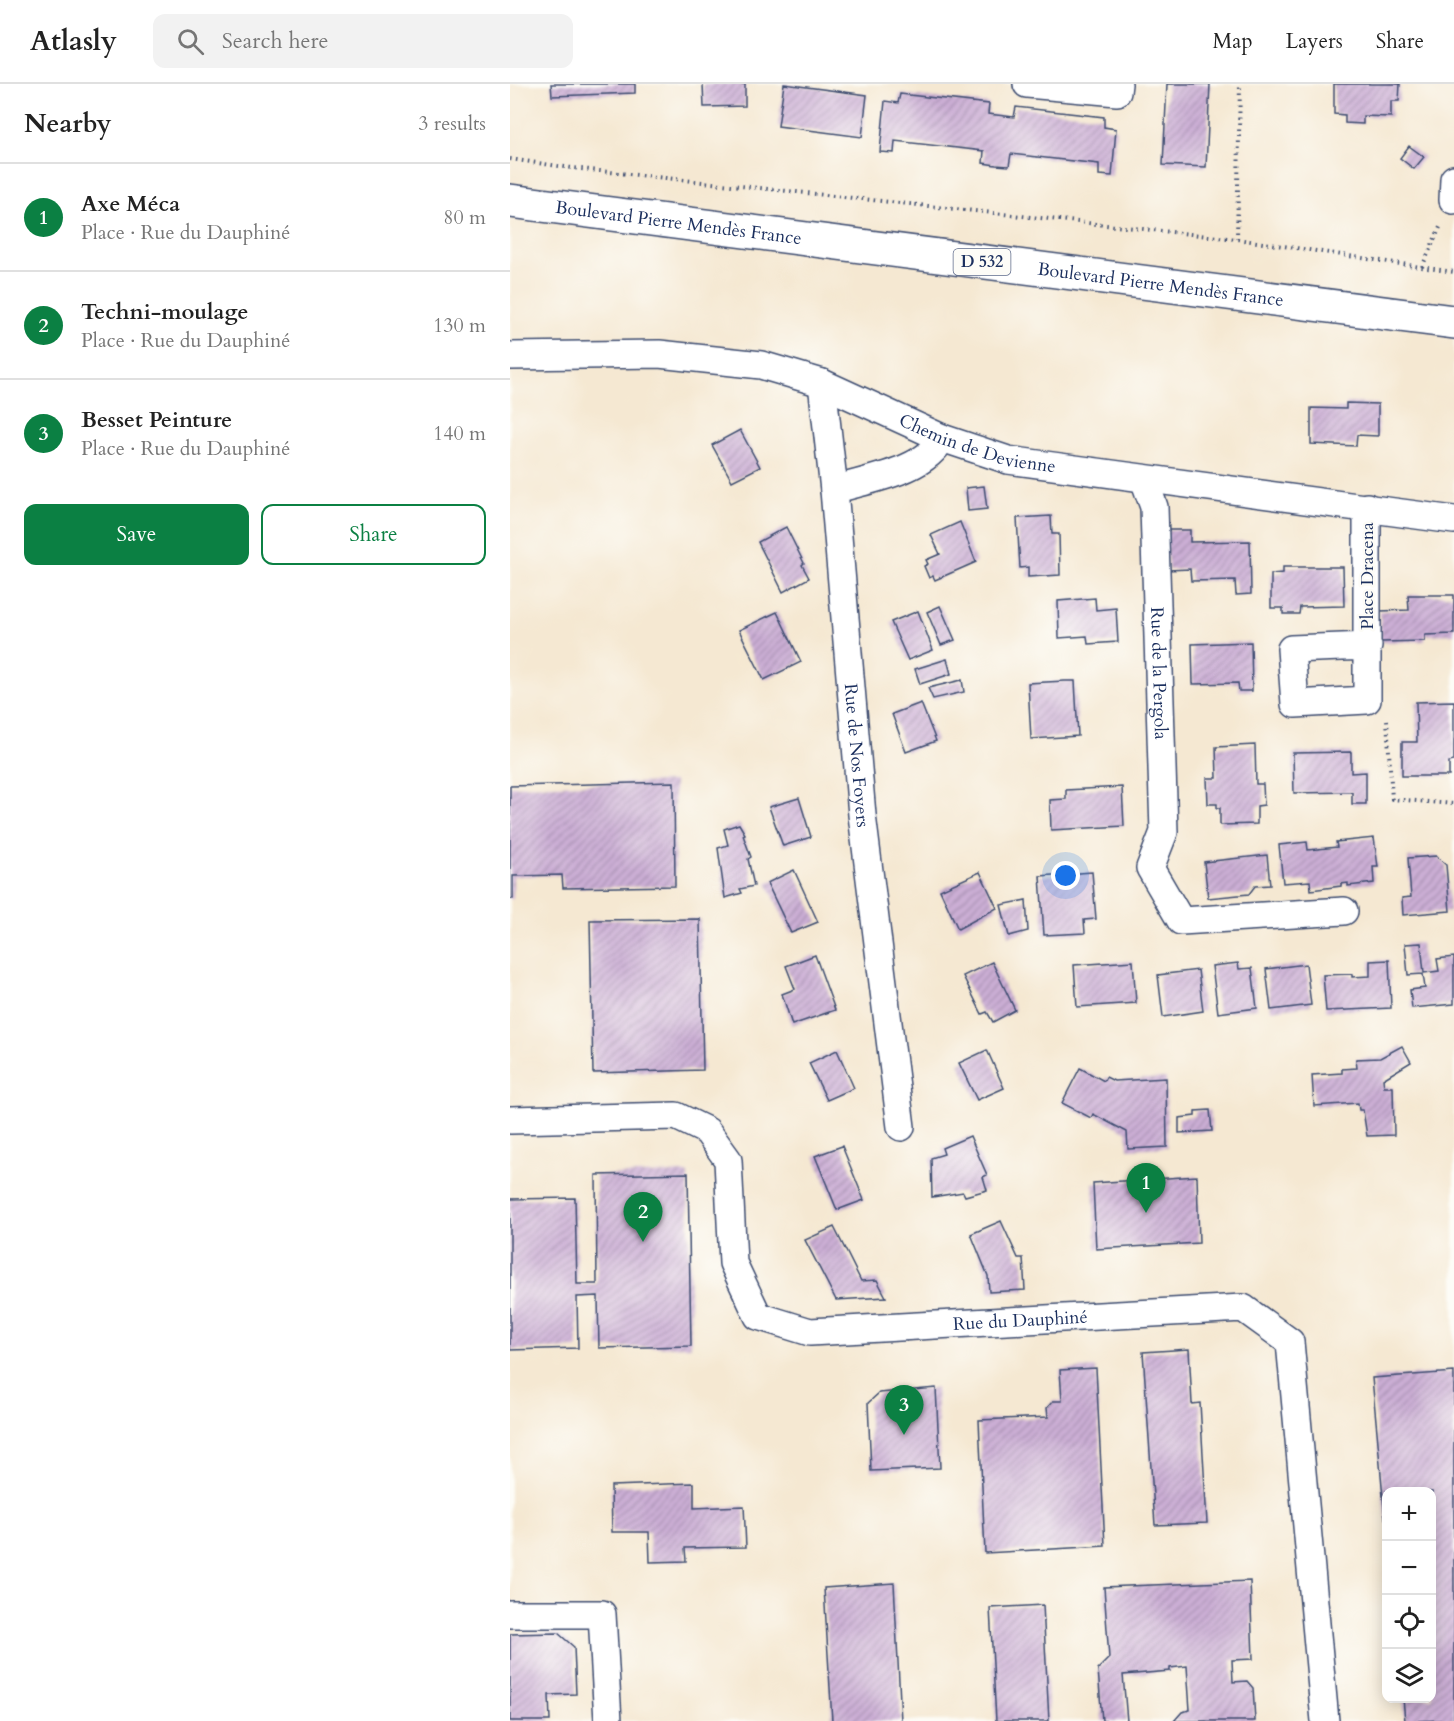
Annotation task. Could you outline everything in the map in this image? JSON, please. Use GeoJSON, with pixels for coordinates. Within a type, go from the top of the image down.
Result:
{"type":"FeatureCollection","features":[{"type":"Feature","properties":{"kind":"main road","name":"Boulevard Pierre Mendès France"},"geometry":{"type":"LineString","coordinates":[[510,201],[1454,322]]}},
{"type":"Feature","properties":{"kind":"street"},"geometry":{"type":"LineString","coordinates":[[1027,84],[1117,92],[1118,84]]}},
{"type":"Feature","properties":{"kind":"street","name":"Chemin de Devienne"},"geometry":{"type":"LineString","coordinates":[[510,356],[659,354],[761,365],[822,383],[942,438],[1008,460],[1454,520]]}},
{"type":"Feature","properties":{"kind":"street","name":"Rue de Nos Foyers"},"geometry":{"type":"LineString","coordinates":[[822,383],[834,490],[862,815],[901,1126]]}},
{"type":"Feature","properties":{"kind":"street"},"geometry":{"type":"LineString","coordinates":[[834,490],[912,466],[937,448],[942,438]]}},
{"type":"Feature","properties":{"kind":"street","name":"Rue de la Pergola"},"geometry":{"type":"LineString","coordinates":[[1144,479],[1154,507],[1164,832],[1150,868],[1181,921],[1344,911]]}},
{"type":"Feature","properties":{"kind":"street","name":"Place Dracena"},"geometry":{"type":"LineString","coordinates":[[1367,507],[1368,646],[1367,700],[1295,704],[1291,649],[1368,646]]}},
{"type":"Feature","properties":{"kind":"street","name":"Rue du Dauphiné"},"geometry":{"type":"LineString","coordinates":[[510,1119],[676,1116],[707,1131],[728,1160],[733,1263],[758,1316],[810,1332],[1244,1308],[1290,1342],[1325,1721]]}},
{"type":"Feature","properties":{"kind":"street"},"geometry":{"type":"LineString","coordinates":[[510,1614],[602,1614],[608,1721]]}},
{"type":"Feature","properties":{"kind":"path"},"geometry":{"type":"LineString","coordinates":[[1237,239],[1240,84]]}},
{"type":"Feature","properties":{"kind":"path"},"geometry":{"type":"LineString","coordinates":[[510,159],[584,169],[1237,239],[1454,272]]}},
{"type":"Feature","properties":{"kind":"path"},"geometry":{"type":"LineString","coordinates":[[1422,267],[1453,189]]}},
{"type":"Feature","properties":{"kind":"path"},"geometry":{"type":"LineString","coordinates":[[1367,700],[1386,712],[1392,799],[1454,804]]}},
{"type":"Feature","properties":{"kind":"building"},"geometry":{"type":"Polygon","coordinates":[[[551,84],[635,84],[635,93],[552,96],[551,84]]]}},
{"type":"Feature","properties":{"kind":"building"},"geometry":{"type":"Polygon","coordinates":[[[703,84],[745,84],[745,106],[704,107],[703,84]]]}},
{"type":"Feature","properties":{"kind":"building"},"geometry":{"type":"Polygon","coordinates":[[[784,84],[867,95],[862,137],[778,126],[784,84]]]}},
{"type":"Feature","properties":{"kind":"building"},"geometry":{"type":"Polygon","coordinates":[[[1167,84],[1210,84],[1206,167],[1163,165],[1167,84]]]}},
{"type":"Feature","properties":{"kind":"building"},"geometry":{"type":"Polygon","coordinates":[[[1334,84],[1400,84],[1399,101],[1391,101],[1391,117],[1363,116],[1363,124],[1345,123],[1345,115],[1334,114],[1334,84]]]}},
{"type":"Feature","properties":{"kind":"building"},"geometry":{"type":"Polygon","coordinates":[[[900,94],[989,104],[988,114],[1014,117],[1016,107],[1104,117],[1104,127],[1116,129],[1112,176],[1099,175],[1099,164],[1011,154],[1009,166],[996,165],[983,163],[984,151],[895,141],[894,153],[880,152],[885,101],[898,103],[900,94]]]}},
{"type":"Feature","properties":{"kind":"building"},"geometry":{"type":"Polygon","coordinates":[[[1409,146],[1424,157],[1414,169],[1400,158],[1409,146]]]}},
{"type":"Feature","properties":{"kind":"building"},"geometry":{"type":"Polygon","coordinates":[[[1346,403],[1378,404],[1378,436],[1357,435],[1356,446],[1311,444],[1311,408],[1346,409],[1346,403]]]}},
{"type":"Feature","properties":{"kind":"building"},"geometry":{"type":"Polygon","coordinates":[[[740,430],[760,467],[732,481],[712,445],[740,430]]]}},
{"type":"Feature","properties":{"kind":"building"},"geometry":{"type":"Polygon","coordinates":[[[984,486],[987,509],[968,511],[966,488],[984,486]]]}},
{"type":"Feature","properties":{"kind":"building"},"geometry":{"type":"Polygon","coordinates":[[[1051,516],[1052,534],[1059,534],[1060,575],[1028,577],[1028,567],[1020,568],[1017,518],[1051,516]]]}},
{"type":"Feature","properties":{"kind":"building"},"geometry":{"type":"Polygon","coordinates":[[[960,522],[976,562],[935,580],[933,576],[929,578],[924,566],[928,564],[926,560],[940,554],[931,535],[960,522]]]}},
{"type":"Feature","properties":{"kind":"building"},"geometry":{"type":"Polygon","coordinates":[[[786,527],[809,578],[783,592],[758,542],[786,527]]]}},
{"type":"Feature","properties":{"kind":"building"},"geometry":{"type":"Polygon","coordinates":[[[1166,530],[1190,530],[1190,542],[1250,541],[1251,594],[1236,595],[1235,580],[1191,581],[1190,569],[1168,570],[1166,530]]]}},
{"type":"Feature","properties":{"kind":"building"},"geometry":{"type":"Polygon","coordinates":[[[1283,567],[1343,567],[1344,606],[1300,607],[1299,614],[1283,614],[1283,608],[1271,608],[1271,574],[1283,573],[1283,567]]]}},
{"type":"Feature","properties":{"kind":"building"},"geometry":{"type":"Polygon","coordinates":[[[1408,595],[1454,595],[1454,634],[1425,635],[1425,641],[1381,642],[1380,611],[1409,610],[1408,595]]]}},
{"type":"Feature","properties":{"kind":"building"},"geometry":{"type":"Polygon","coordinates":[[[1095,598],[1096,610],[1116,608],[1118,642],[1088,644],[1087,636],[1059,638],[1058,601],[1095,598]]]}},
{"type":"Feature","properties":{"kind":"building"},"geometry":{"type":"Polygon","coordinates":[[[940,606],[955,640],[941,645],[927,612],[940,606]]]}},
{"type":"Feature","properties":{"kind":"building"},"geometry":{"type":"Polygon","coordinates":[[[918,611],[933,650],[908,660],[891,622],[918,611]]]}},
{"type":"Feature","properties":{"kind":"building"},"geometry":{"type":"Polygon","coordinates":[[[777,612],[801,662],[764,680],[739,630],[777,612]]]}},
{"type":"Feature","properties":{"kind":"building"},"geometry":{"type":"Polygon","coordinates":[[[1251,642],[1252,691],[1239,691],[1238,683],[1193,684],[1192,644],[1251,642]]]}},
{"type":"Feature","properties":{"kind":"building"},"geometry":{"type":"Polygon","coordinates":[[[947,659],[951,674],[920,684],[915,669],[947,659]]]}},
{"type":"Feature","properties":{"kind":"building"},"geometry":{"type":"Polygon","coordinates":[[[962,680],[964,692],[933,699],[928,688],[962,680]]]}},
{"type":"Feature","properties":{"kind":"building"},"geometry":{"type":"Polygon","coordinates":[[[1075,681],[1078,736],[1031,739],[1028,683],[1075,681]]]}},
{"type":"Feature","properties":{"kind":"building"},"geometry":{"type":"Polygon","coordinates":[[[1454,701],[1454,761],[1449,762],[1449,776],[1402,776],[1402,742],[1417,742],[1416,702],[1454,701]]]}},
{"type":"Feature","properties":{"kind":"building"},"geometry":{"type":"Polygon","coordinates":[[[921,703],[936,741],[906,752],[892,714],[921,703]]]}},
{"type":"Feature","properties":{"kind":"building"},"geometry":{"type":"Polygon","coordinates":[[[1255,745],[1256,784],[1263,784],[1264,805],[1257,806],[1257,824],[1220,825],[1220,808],[1217,808],[1217,804],[1208,804],[1207,778],[1217,778],[1216,747],[1255,745]]]}},
{"type":"Feature","properties":{"kind":"building"},"geometry":{"type":"Polygon","coordinates":[[[1351,752],[1351,773],[1366,772],[1366,804],[1352,804],[1352,792],[1294,793],[1293,753],[1351,752]]]}},
{"type":"Feature","properties":{"kind":"building"},"geometry":{"type":"Polygon","coordinates":[[[674,782],[675,886],[563,888],[562,875],[513,876],[513,899],[510,899],[510,786],[674,782]]]}},
{"type":"Feature","properties":{"kind":"building"},"geometry":{"type":"Polygon","coordinates":[[[1122,787],[1124,826],[1051,830],[1050,800],[1066,799],[1066,790],[1122,787]]]}},
{"type":"Feature","properties":{"kind":"building"},"geometry":{"type":"Polygon","coordinates":[[[799,798],[811,837],[783,846],[769,807],[799,798]]]}},
{"type":"Feature","properties":{"kind":"building"},"geometry":{"type":"Polygon","coordinates":[[[739,824],[745,834],[743,835],[751,857],[748,859],[754,886],[740,889],[742,893],[725,898],[718,848],[728,845],[724,829],[739,824]]]}},
{"type":"Feature","properties":{"kind":"building"},"geometry":{"type":"Polygon","coordinates":[[[1374,838],[1378,867],[1373,867],[1374,883],[1348,886],[1348,883],[1311,890],[1310,881],[1283,883],[1279,845],[1307,842],[1308,850],[1337,847],[1336,842],[1374,838]]]}},
{"type":"Feature","properties":{"kind":"building"},"geometry":{"type":"Polygon","coordinates":[[[1267,855],[1270,885],[1255,886],[1249,894],[1208,898],[1204,862],[1267,855]]]}},
{"type":"Feature","properties":{"kind":"building"},"geometry":{"type":"Polygon","coordinates":[[[1436,856],[1446,865],[1450,911],[1403,915],[1402,898],[1411,897],[1408,858],[1436,856]]]}},
{"type":"Feature","properties":{"kind":"building"},"geometry":{"type":"Polygon","coordinates":[[[794,870],[818,922],[791,933],[767,883],[794,870]]]}},
{"type":"Feature","properties":{"kind":"building"},"geometry":{"type":"Polygon","coordinates":[[[980,872],[997,908],[958,929],[940,890],[980,872]]]}},
{"type":"Feature","properties":{"kind":"building"},"geometry":{"type":"Polygon","coordinates":[[[1092,872],[1096,919],[1084,920],[1085,933],[1044,935],[1040,876],[1092,872]]]}},
{"type":"Feature","properties":{"kind":"building"},"geometry":{"type":"Polygon","coordinates":[[[1026,900],[1028,931],[1009,936],[1001,905],[1026,900]]]}},
{"type":"Feature","properties":{"kind":"building"},"geometry":{"type":"Polygon","coordinates":[[[700,919],[703,1070],[593,1073],[590,920],[700,919]]]}},
{"type":"Feature","properties":{"kind":"building"},"geometry":{"type":"Polygon","coordinates":[[[1421,943],[1424,973],[1439,971],[1437,959],[1454,957],[1454,1004],[1412,1008],[1410,990],[1425,988],[1423,974],[1408,975],[1405,944],[1421,943]]]}},
{"type":"Feature","properties":{"kind":"building"},"geometry":{"type":"Polygon","coordinates":[[[815,955],[835,1010],[792,1025],[782,994],[795,989],[786,966],[815,955]]]}},
{"type":"Feature","properties":{"kind":"building"},"geometry":{"type":"Polygon","coordinates":[[[1389,960],[1391,1008],[1326,1011],[1323,975],[1370,976],[1370,961],[1389,960]]]}},
{"type":"Feature","properties":{"kind":"building"},"geometry":{"type":"Polygon","coordinates":[[[1133,961],[1136,1003],[1077,1007],[1074,965],[1133,961]]]}},
{"type":"Feature","properties":{"kind":"building"},"geometry":{"type":"Polygon","coordinates":[[[992,962],[1015,1010],[993,1022],[987,1012],[982,1014],[963,976],[992,962]]]}},
{"type":"Feature","properties":{"kind":"building"},"geometry":{"type":"Polygon","coordinates":[[[1238,963],[1239,969],[1252,968],[1257,1008],[1218,1013],[1212,966],[1238,963]]]}},
{"type":"Feature","properties":{"kind":"building"},"geometry":{"type":"Polygon","coordinates":[[[1306,964],[1311,1005],[1271,1010],[1266,969],[1306,964]]]}},
{"type":"Feature","properties":{"kind":"building"},"geometry":{"type":"Polygon","coordinates":[[[1198,970],[1203,1011],[1163,1017],[1158,975],[1198,970]]]}},
{"type":"Feature","properties":{"kind":"building"},"geometry":{"type":"Polygon","coordinates":[[[1402,1046],[1411,1062],[1383,1079],[1384,1087],[1393,1087],[1394,1135],[1367,1136],[1363,1110],[1359,1110],[1358,1103],[1314,1106],[1312,1075],[1342,1073],[1342,1069],[1357,1068],[1356,1059],[1380,1058],[1402,1046]]]}},
{"type":"Feature","properties":{"kind":"building"},"geometry":{"type":"Polygon","coordinates":[[[837,1050],[854,1088],[827,1100],[809,1063],[837,1050]]]}},
{"type":"Feature","properties":{"kind":"building"},"geometry":{"type":"Polygon","coordinates":[[[987,1050],[1004,1088],[977,1100],[959,1063],[987,1050]]]}},
{"type":"Feature","properties":{"kind":"building"},"geometry":{"type":"Polygon","coordinates":[[[1080,1068],[1104,1081],[1106,1077],[1114,1081],[1166,1078],[1167,1147],[1128,1149],[1127,1132],[1093,1114],[1091,1118],[1062,1103],[1080,1068]]]}},
{"type":"Feature","properties":{"kind":"building"},"geometry":{"type":"Polygon","coordinates":[[[1210,1110],[1212,1131],[1179,1133],[1179,1118],[1195,1116],[1195,1111],[1210,1110]]]}},
{"type":"Feature","properties":{"kind":"building"},"geometry":{"type":"Polygon","coordinates":[[[970,1136],[987,1175],[983,1177],[987,1190],[965,1196],[963,1192],[932,1197],[931,1158],[944,1154],[942,1148],[970,1136]]]}},
{"type":"Feature","properties":{"kind":"building"},"geometry":{"type":"Polygon","coordinates":[[[842,1146],[864,1200],[837,1210],[815,1156],[842,1146]]]}},
{"type":"Feature","properties":{"kind":"building"},"geometry":{"type":"Polygon","coordinates":[[[688,1173],[691,1346],[599,1348],[598,1296],[577,1297],[578,1348],[510,1350],[510,1199],[575,1198],[577,1284],[597,1284],[596,1175],[688,1173]]]}},
{"type":"Feature","properties":{"kind":"building"},"geometry":{"type":"Polygon","coordinates":[[[1197,1176],[1199,1243],[1096,1249],[1093,1183],[1197,1176]]]}},
{"type":"Feature","properties":{"kind":"building"},"geometry":{"type":"Polygon","coordinates":[[[1001,1221],[1018,1258],[1023,1258],[1025,1290],[989,1292],[988,1276],[971,1234],[1001,1221]]]}},
{"type":"Feature","properties":{"kind":"building"},"geometry":{"type":"Polygon","coordinates":[[[834,1227],[861,1281],[877,1280],[886,1297],[836,1300],[805,1240],[834,1227]]]}},
{"type":"Feature","properties":{"kind":"building"},"geometry":{"type":"Polygon","coordinates":[[[1189,1349],[1192,1404],[1200,1403],[1207,1523],[1155,1525],[1143,1352],[1189,1349]]]}},
{"type":"Feature","properties":{"kind":"building"},"geometry":{"type":"Polygon","coordinates":[[[1096,1368],[1105,1546],[985,1553],[979,1420],[1048,1417],[1047,1408],[1053,1401],[1062,1401],[1060,1370],[1096,1368]]]}},
{"type":"Feature","properties":{"kind":"building"},"geometry":{"type":"Polygon","coordinates":[[[1454,1372],[1454,1720],[1405,1721],[1403,1703],[1436,1703],[1436,1487],[1382,1487],[1372,1378],[1454,1372]]]}},
{"type":"Feature","properties":{"kind":"building"},"geometry":{"type":"Polygon","coordinates":[[[936,1388],[940,1468],[871,1471],[868,1403],[879,1393],[936,1388]]]}},
{"type":"Feature","properties":{"kind":"building"},"geometry":{"type":"Polygon","coordinates":[[[694,1483],[694,1508],[744,1506],[746,1547],[685,1548],[686,1561],[650,1562],[649,1532],[612,1532],[611,1486],[694,1483]]]}},
{"type":"Feature","properties":{"kind":"building"},"geometry":{"type":"Polygon","coordinates":[[[1250,1581],[1253,1659],[1232,1660],[1233,1682],[1247,1681],[1253,1688],[1255,1721],[1174,1721],[1182,1712],[1190,1710],[1187,1666],[1170,1668],[1170,1671],[1123,1675],[1127,1721],[1102,1721],[1098,1669],[1109,1658],[1104,1587],[1250,1581]]]}},
{"type":"Feature","properties":{"kind":"building"},"geometry":{"type":"Polygon","coordinates":[[[894,1583],[901,1721],[832,1721],[824,1588],[894,1583]]]}},
{"type":"Feature","properties":{"kind":"building"},"geometry":{"type":"Polygon","coordinates":[[[1043,1605],[1049,1721],[996,1721],[990,1608],[1043,1605]]]}},
{"type":"Feature","properties":{"kind":"building"},"geometry":{"type":"Polygon","coordinates":[[[558,1633],[574,1647],[576,1694],[549,1695],[550,1721],[510,1721],[510,1634],[558,1633]]]}},
{"type":"Feature","properties":{"kind":"place","name":"Axe Méca"},"geometry":{"type":"Point","coordinates":[1146,1213]}},
{"type":"Feature","properties":{"kind":"place","name":"Techni-moulage"},"geometry":{"type":"Point","coordinates":[643,1242]}},
{"type":"Feature","properties":{"kind":"place","name":"Besset Peinture"},"geometry":{"type":"Point","coordinates":[904,1435]}}]}
